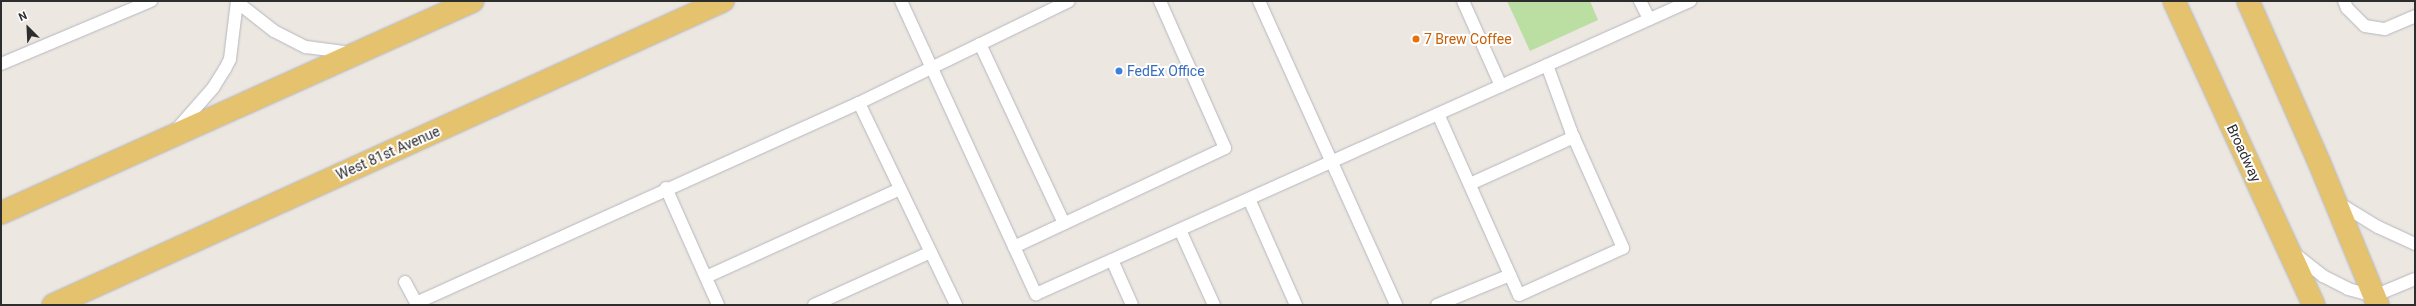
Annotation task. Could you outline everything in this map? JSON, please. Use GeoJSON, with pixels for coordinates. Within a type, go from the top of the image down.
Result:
{"type":"FeatureCollection","features":[{"type":"Feature","properties":{"kind":"main road"},"geometry":{"type":"LineString","coordinates":[[1,214],[473,1]]}},
{"type":"Feature","properties":{"kind":"main road","name":"West 81st Avenue"},"geometry":{"type":"LineString","coordinates":[[53,305],[723,1]]}},
{"type":"Feature","properties":{"kind":"main road","name":"Broadway"},"geometry":{"type":"LineString","coordinates":[[2174,1],[2314,305]]}},
{"type":"Feature","properties":{"kind":"main road"},"geometry":{"type":"LineString","coordinates":[[2248,1],[2335,201],[2376,301]]}},
{"type":"Feature","properties":{"kind":"lane"},"geometry":{"type":"LineString","coordinates":[[1,64],[151,1]]}},
{"type":"Feature","properties":{"kind":"lane"},"geometry":{"type":"LineString","coordinates":[[902,1],[1038,300],[1112,260],[1690,1]]}},
{"type":"Feature","properties":{"kind":"lane"},"geometry":{"type":"LineString","coordinates":[[405,282],[416,304],[666,188],[859,102],[1069,1]]}},
{"type":"Feature","properties":{"kind":"lane"},"geometry":{"type":"LineString","coordinates":[[1014,246],[1225,148],[1160,1]]}},
{"type":"Feature","properties":{"kind":"lane"},"geometry":{"type":"LineString","coordinates":[[1259,1],[1396,305]]}},
{"type":"Feature","properties":{"kind":"lane"},"geometry":{"type":"LineString","coordinates":[[1463,1],[1501,86]]}},
{"type":"Feature","properties":{"kind":"lane"},"geometry":{"type":"LineString","coordinates":[[1640,1],[1649,19]]}},
{"type":"Feature","properties":{"kind":"lane"},"geometry":{"type":"LineString","coordinates":[[2344,1],[2347,8],[2365,26],[2386,29],[2415,16]]}},
{"type":"Feature","properties":{"kind":"lane"},"geometry":{"type":"LineString","coordinates":[[237,2],[274,31],[306,47],[357,53]]}},
{"type":"Feature","properties":{"kind":"lane"},"geometry":{"type":"LineString","coordinates":[[169,138],[213,88],[230,59],[237,2]]}},
{"type":"Feature","properties":{"kind":"lane"},"geometry":{"type":"LineString","coordinates":[[980,44],[1064,223]]}},
{"type":"Feature","properties":{"kind":"lane"},"geometry":{"type":"LineString","coordinates":[[1438,114],[1519,295],[1623,248],[1574,137],[1547,65]]}},
{"type":"Feature","properties":{"kind":"lane"},"geometry":{"type":"LineString","coordinates":[[859,102],[956,305]]}},
{"type":"Feature","properties":{"kind":"lane"},"geometry":{"type":"LineString","coordinates":[[1470,184],[1574,137]]}},
{"type":"Feature","properties":{"kind":"lane"},"geometry":{"type":"LineString","coordinates":[[666,188],[718,305]]}},
{"type":"Feature","properties":{"kind":"lane"},"geometry":{"type":"LineString","coordinates":[[706,277],[900,188]]}},
{"type":"Feature","properties":{"kind":"lane"},"geometry":{"type":"LineString","coordinates":[[1249,199],[1296,305]]}},
{"type":"Feature","properties":{"kind":"lane"},"geometry":{"type":"LineString","coordinates":[[2335,201],[2378,227],[2415,244]]}},
{"type":"Feature","properties":{"kind":"lane"},"geometry":{"type":"LineString","coordinates":[[1180,230],[1214,305]]}},
{"type":"Feature","properties":{"kind":"lane"},"geometry":{"type":"LineString","coordinates":[[2287,248],[2323,276],[2376,301],[2415,279]]}},
{"type":"Feature","properties":{"kind":"lane"},"geometry":{"type":"LineString","coordinates":[[814,305],[931,252]]}},
{"type":"Feature","properties":{"kind":"lane"},"geometry":{"type":"LineString","coordinates":[[1112,260],[1132,305]]}},
{"type":"Feature","properties":{"kind":"lane"},"geometry":{"type":"LineString","coordinates":[[1437,305],[1510,275]]}},
{"type":"Feature","properties":{"kind":"green space"},"geometry":{"type":"Polygon","coordinates":[[[1507,1],[1590,1],[1598,20],[1530,51],[1507,1]]]}},
{"type":"Feature","properties":{"kind":"place","name":"7 Brew Coffee"},"geometry":{"type":"Point","coordinates":[1416,39]}},
{"type":"Feature","properties":{"kind":"place","name":"FedEx Office"},"geometry":{"type":"Point","coordinates":[1119,71]}}]}
